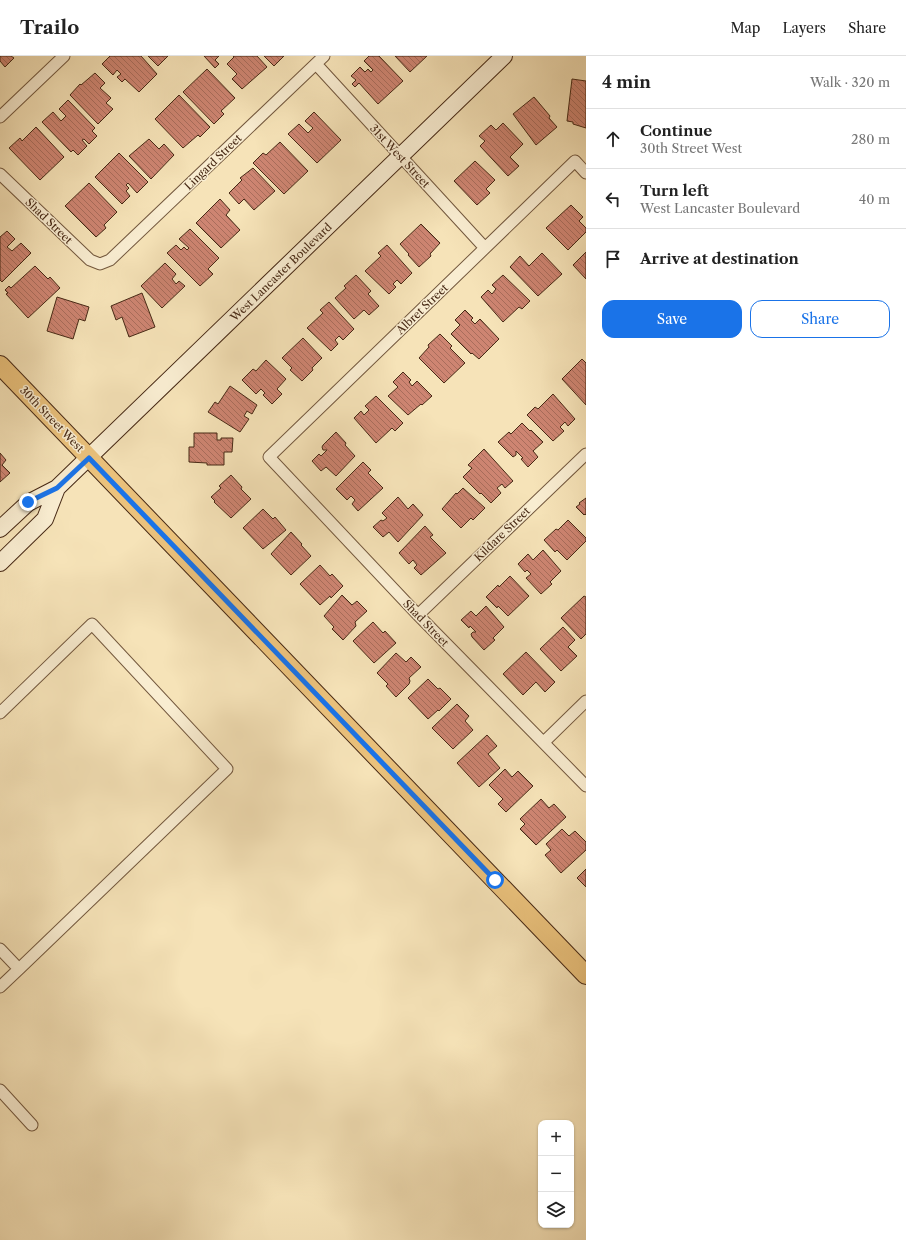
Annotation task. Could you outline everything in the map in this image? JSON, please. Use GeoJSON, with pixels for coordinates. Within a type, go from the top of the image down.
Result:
{"type":"FeatureCollection","features":[{"type":"Feature","properties":{"kind":"main road","name":"30th Street West"},"geometry":{"type":"LineString","coordinates":[[0,365],[586,975]]}},
{"type":"Feature","properties":{"kind":"street"},"geometry":{"type":"LineString","coordinates":[[0,117],[64,56]]}},
{"type":"Feature","properties":{"kind":"street","name":"Lingard Street"},"geometry":{"type":"LineString","coordinates":[[100,264],[110,260],[324,56]]}},
{"type":"Feature","properties":{"kind":"street","name":"West Lancaster Boulevard"},"geometry":{"type":"LineString","coordinates":[[0,530],[28,502],[57,488],[89,458],[504,56]]}},
{"type":"Feature","properties":{"kind":"street","name":"31st West Street"},"geometry":{"type":"LineString","coordinates":[[316,64],[485,248]]}},
{"type":"Feature","properties":{"kind":"street","name":"Albret Street"},"geometry":{"type":"LineString","coordinates":[[269,457],[575,161],[586,172]]}},
{"type":"Feature","properties":{"kind":"street","name":"Shad Street"},"geometry":{"type":"LineString","coordinates":[[0,174],[90,260],[100,264]]}},
{"type":"Feature","properties":{"kind":"street","name":"Kildare Street"},"geometry":{"type":"LineString","coordinates":[[418,615],[586,454]]}},
{"type":"Feature","properties":{"kind":"street","name":"Shad Street"},"geometry":{"type":"LineString","coordinates":[[269,457],[418,615],[586,786]]}},
{"type":"Feature","properties":{"kind":"street","name":"West Lancaster Boulevard"},"geometry":{"type":"LineString","coordinates":[[0,563],[45,519],[57,488]]}},
{"type":"Feature","properties":{"kind":"street"},"geometry":{"type":"LineString","coordinates":[[0,713],[92,624],[227,769],[0,987]]}},
{"type":"Feature","properties":{"kind":"street"},"geometry":{"type":"LineString","coordinates":[[544,742],[586,701]]}},
{"type":"Feature","properties":{"kind":"street"},"geometry":{"type":"LineString","coordinates":[[0,949],[19,969]]}},
{"type":"Feature","properties":{"kind":"street"},"geometry":{"type":"LineString","coordinates":[[0,1090],[32,1125]]}},
{"type":"Feature","properties":{"kind":"building"},"geometry":{"type":"Polygon","coordinates":[[[0,56],[11,56],[14,58],[5,67],[0,61],[0,56]]]}},
{"type":"Feature","properties":{"kind":"building"},"geometry":{"type":"Polygon","coordinates":[[[110,56],[141,56],[157,74],[139,92],[125,79],[122,82],[117,77],[121,74],[117,70],[113,75],[102,64],[110,56]]]}},
{"type":"Feature","properties":{"kind":"building"},"geometry":{"type":"Polygon","coordinates":[[[148,56],[168,56],[158,66],[148,56]]]}},
{"type":"Feature","properties":{"kind":"building"},"geometry":{"type":"Polygon","coordinates":[[[204,56],[219,56],[215,60],[219,64],[215,68],[204,56]]]}},
{"type":"Feature","properties":{"kind":"building"},"geometry":{"type":"Polygon","coordinates":[[[233,56],[257,56],[267,67],[242,89],[232,79],[237,74],[227,64],[234,57],[233,56]]]}},
{"type":"Feature","properties":{"kind":"building"},"geometry":{"type":"Polygon","coordinates":[[[264,56],[284,56],[274,66],[264,56]]]}},
{"type":"Feature","properties":{"kind":"building"},"geometry":{"type":"Polygon","coordinates":[[[369,56],[379,56],[403,81],[378,104],[359,83],[355,87],[352,84],[356,80],[351,76],[360,67],[365,72],[368,69],[371,72],[373,70],[364,61],[369,56]]]}},
{"type":"Feature","properties":{"kind":"building"},"geometry":{"type":"Polygon","coordinates":[[[395,56],[427,56],[410,72],[395,56]]]}},
{"type":"Feature","properties":{"kind":"building"},"geometry":{"type":"Polygon","coordinates":[[[207,69],[235,98],[221,111],[224,114],[214,124],[183,92],[207,69]]]}},
{"type":"Feature","properties":{"kind":"building"},"geometry":{"type":"Polygon","coordinates":[[[95,73],[105,83],[100,88],[111,98],[106,103],[113,109],[98,124],[70,95],[80,84],[81,85],[95,73]]]}},
{"type":"Feature","properties":{"kind":"building"},"geometry":{"type":"Polygon","coordinates":[[[572,79],[586,81],[586,128],[567,121],[572,79]]]}},
{"type":"Feature","properties":{"kind":"building"},"geometry":{"type":"Polygon","coordinates":[[[179,95],[210,127],[200,137],[198,135],[183,148],[155,119],[179,95]]]}},
{"type":"Feature","properties":{"kind":"building"},"geometry":{"type":"Polygon","coordinates":[[[534,97],[557,127],[536,145],[513,114],[534,97]]]}},
{"type":"Feature","properties":{"kind":"building"},"geometry":{"type":"Polygon","coordinates":[[[68,100],[95,128],[92,131],[97,136],[89,144],[84,139],[82,140],[87,146],[78,155],[73,150],[71,152],[42,122],[53,112],[61,121],[66,116],[59,109],[68,100]]]}},
{"type":"Feature","properties":{"kind":"building"},"geometry":{"type":"Polygon","coordinates":[[[314,112],[341,140],[317,163],[288,134],[299,124],[308,133],[313,128],[305,121],[314,112]]]}},
{"type":"Feature","properties":{"kind":"building"},"geometry":{"type":"Polygon","coordinates":[[[503,123],[523,144],[510,157],[519,166],[508,176],[480,146],[485,141],[479,136],[491,125],[496,130],[503,123]]]}},
{"type":"Feature","properties":{"kind":"building"},"geometry":{"type":"Polygon","coordinates":[[[36,127],[64,157],[40,180],[9,148],[20,138],[22,141],[36,127]]]}},
{"type":"Feature","properties":{"kind":"building"},"geometry":{"type":"Polygon","coordinates":[[[149,139],[159,149],[164,144],[174,155],[151,179],[129,156],[149,139]]]}},
{"type":"Feature","properties":{"kind":"building"},"geometry":{"type":"Polygon","coordinates":[[[280,142],[308,171],[284,194],[253,163],[263,153],[266,155],[280,142]]]}},
{"type":"Feature","properties":{"kind":"building"},"geometry":{"type":"Polygon","coordinates":[[[119,153],[148,182],[137,193],[128,183],[126,185],[129,188],[126,191],[130,196],[122,204],[95,177],[119,153]]]}},
{"type":"Feature","properties":{"kind":"building"},"geometry":{"type":"Polygon","coordinates":[[[475,161],[495,180],[486,189],[490,193],[477,205],[454,181],[475,161]]]}},
{"type":"Feature","properties":{"kind":"building"},"geometry":{"type":"Polygon","coordinates":[[[253,168],[275,191],[254,210],[244,199],[239,204],[229,193],[242,180],[240,178],[253,168]]]}},
{"type":"Feature","properties":{"kind":"building"},"geometry":{"type":"Polygon","coordinates":[[[89,183],[117,212],[104,225],[106,228],[96,237],[65,206],[89,183]]]}},
{"type":"Feature","properties":{"kind":"building"},"geometry":{"type":"Polygon","coordinates":[[[220,199],[230,210],[226,215],[240,230],[221,248],[196,223],[220,199]]]}},
{"type":"Feature","properties":{"kind":"building"},"geometry":{"type":"Polygon","coordinates":[[[571,205],[583,217],[579,221],[586,228],[586,232],[568,250],[546,228],[571,205]]]}},
{"type":"Feature","properties":{"kind":"building"},"geometry":{"type":"Polygon","coordinates":[[[421,224],[440,243],[430,254],[431,256],[419,267],[400,244],[421,224]]]}},
{"type":"Feature","properties":{"kind":"building"},"geometry":{"type":"Polygon","coordinates":[[[190,229],[219,258],[208,269],[213,274],[200,286],[167,253],[176,245],[181,250],[184,247],[187,250],[189,248],[179,239],[190,229]]]}},
{"type":"Feature","properties":{"kind":"building"},"geometry":{"type":"Polygon","coordinates":[[[7,231],[15,239],[7,247],[12,251],[21,243],[31,253],[2,282],[0,280],[0,237],[7,231]]]}},
{"type":"Feature","properties":{"kind":"building"},"geometry":{"type":"Polygon","coordinates":[[[387,245],[412,273],[401,284],[397,280],[393,284],[396,287],[389,294],[365,271],[381,256],[378,253],[387,245]]]}},
{"type":"Feature","properties":{"kind":"building"},"geometry":{"type":"Polygon","coordinates":[[[586,252],[586,279],[573,265],[586,252]]]}},
{"type":"Feature","properties":{"kind":"building"},"geometry":{"type":"Polygon","coordinates":[[[542,253],[562,274],[538,296],[510,267],[520,256],[529,266],[542,253]]]}},
{"type":"Feature","properties":{"kind":"building"},"geometry":{"type":"Polygon","coordinates":[[[165,263],[176,274],[172,279],[176,284],[179,281],[185,286],[162,308],[141,286],[165,263]]]}},
{"type":"Feature","properties":{"kind":"building"},"geometry":{"type":"Polygon","coordinates":[[[35,266],[48,279],[50,277],[60,288],[28,318],[6,294],[8,293],[5,290],[9,286],[11,288],[35,266]]]}},
{"type":"Feature","properties":{"kind":"building"},"geometry":{"type":"Polygon","coordinates":[[[356,275],[371,291],[368,294],[379,306],[369,315],[364,310],[354,319],[335,298],[346,288],[344,286],[356,275]]]}},
{"type":"Feature","properties":{"kind":"building"},"geometry":{"type":"Polygon","coordinates":[[[503,275],[530,301],[522,309],[519,307],[503,322],[481,297],[488,290],[492,294],[496,289],[492,285],[503,275]]]}},
{"type":"Feature","properties":{"kind":"building"},"geometry":{"type":"Polygon","coordinates":[[[142,293],[155,327],[129,337],[122,317],[116,320],[111,306],[142,293]]]}},
{"type":"Feature","properties":{"kind":"building"},"geometry":{"type":"Polygon","coordinates":[[[57,297],[89,307],[85,321],[79,319],[73,339],[47,331],[57,297]]]}},
{"type":"Feature","properties":{"kind":"building"},"geometry":{"type":"Polygon","coordinates":[[[329,302],[354,329],[343,340],[339,336],[335,340],[338,344],[331,351],[307,328],[323,313],[320,310],[329,302]]]}},
{"type":"Feature","properties":{"kind":"building"},"geometry":{"type":"Polygon","coordinates":[[[465,310],[473,318],[471,320],[475,324],[480,319],[499,339],[479,359],[472,353],[471,354],[451,334],[460,325],[455,320],[465,310]]]}},
{"type":"Feature","properties":{"kind":"building"},"geometry":{"type":"Polygon","coordinates":[[[440,334],[452,346],[450,348],[465,363],[444,383],[419,358],[429,347],[428,345],[440,334]]]}},
{"type":"Feature","properties":{"kind":"building"},"geometry":{"type":"Polygon","coordinates":[[[303,338],[322,358],[302,381],[290,370],[292,368],[282,358],[303,338]]]}},
{"type":"Feature","properties":{"kind":"building"},"geometry":{"type":"Polygon","coordinates":[[[582,359],[586,363],[586,405],[562,379],[582,359]]]}},
{"type":"Feature","properties":{"kind":"building"},"geometry":{"type":"Polygon","coordinates":[[[266,360],[286,379],[277,389],[282,394],[272,404],[263,395],[265,393],[261,389],[256,394],[242,380],[253,369],[256,371],[266,360]]]}},
{"type":"Feature","properties":{"kind":"building"},"geometry":{"type":"Polygon","coordinates":[[[403,372],[411,380],[409,382],[412,386],[417,381],[432,396],[408,415],[388,396],[398,387],[393,382],[403,372]]]}},
{"type":"Feature","properties":{"kind":"building"},"geometry":{"type":"Polygon","coordinates":[[[230,386],[257,405],[252,414],[247,411],[244,416],[249,419],[240,432],[208,412],[215,402],[218,404],[230,386]]]}},
{"type":"Feature","properties":{"kind":"building"},"geometry":{"type":"Polygon","coordinates":[[[553,394],[575,419],[568,426],[565,422],[560,427],[564,431],[553,441],[527,415],[535,407],[538,409],[553,394]]]}},
{"type":"Feature","properties":{"kind":"building"},"geometry":{"type":"Polygon","coordinates":[[[376,396],[403,423],[395,431],[392,428],[376,443],[354,418],[361,411],[364,415],[369,410],[365,406],[376,396]]]}},
{"type":"Feature","properties":{"kind":"building"},"geometry":{"type":"Polygon","coordinates":[[[522,423],[543,442],[533,451],[538,457],[528,467],[521,459],[523,458],[516,451],[516,455],[513,457],[498,442],[509,432],[511,434],[522,423]]]}},
{"type":"Feature","properties":{"kind":"building"},"geometry":{"type":"Polygon","coordinates":[[[336,432],[355,456],[336,476],[326,467],[321,471],[312,461],[319,454],[321,456],[327,450],[323,450],[323,445],[336,432]]]}},
{"type":"Feature","properties":{"kind":"building"},"geometry":{"type":"Polygon","coordinates":[[[194,433],[217,433],[217,440],[221,440],[221,438],[233,438],[232,452],[224,452],[224,465],[207,465],[207,463],[189,462],[189,447],[194,447],[194,433]]]}},
{"type":"Feature","properties":{"kind":"building"},"geometry":{"type":"Polygon","coordinates":[[[484,449],[513,481],[505,488],[502,484],[497,488],[501,493],[491,503],[463,477],[472,468],[468,465],[484,449]]]}},
{"type":"Feature","properties":{"kind":"building"},"geometry":{"type":"Polygon","coordinates":[[[0,453],[6,460],[2,465],[10,473],[0,482],[0,453]]]}},
{"type":"Feature","properties":{"kind":"building"},"geometry":{"type":"Polygon","coordinates":[[[363,462],[371,470],[368,473],[383,488],[358,511],[352,504],[355,500],[351,496],[347,500],[336,489],[363,462]]]}},
{"type":"Feature","properties":{"kind":"building"},"geometry":{"type":"Polygon","coordinates":[[[231,475],[242,487],[241,489],[251,499],[231,518],[214,502],[215,501],[211,497],[221,488],[219,486],[231,475]]]}},
{"type":"Feature","properties":{"kind":"building"},"geometry":{"type":"Polygon","coordinates":[[[463,488],[485,508],[473,520],[471,518],[461,528],[442,509],[456,493],[457,494],[463,488]]]}},
{"type":"Feature","properties":{"kind":"building"},"geometry":{"type":"Polygon","coordinates":[[[398,497],[408,509],[413,504],[423,515],[398,542],[389,532],[383,537],[373,527],[381,520],[383,521],[387,518],[382,513],[398,497]]]}},
{"type":"Feature","properties":{"kind":"building"},"geometry":{"type":"Polygon","coordinates":[[[586,498],[586,515],[584,515],[576,507],[586,498]]]}},
{"type":"Feature","properties":{"kind":"building"},"geometry":{"type":"Polygon","coordinates":[[[263,509],[273,519],[275,517],[286,530],[263,549],[243,528],[263,509]]]}},
{"type":"Feature","properties":{"kind":"building"},"geometry":{"type":"Polygon","coordinates":[[[568,520],[586,538],[586,541],[567,560],[557,550],[555,552],[544,540],[556,529],[558,530],[568,520]]]}},
{"type":"Feature","properties":{"kind":"building"},"geometry":{"type":"Polygon","coordinates":[[[425,526],[433,535],[430,537],[446,553],[421,575],[414,568],[417,565],[413,560],[409,564],[399,553],[425,526]]]}},
{"type":"Feature","properties":{"kind":"building"},"geometry":{"type":"Polygon","coordinates":[[[291,532],[311,556],[291,575],[271,554],[291,532]]]}},
{"type":"Feature","properties":{"kind":"building"},"geometry":{"type":"Polygon","coordinates":[[[543,550],[561,571],[550,582],[552,584],[541,594],[526,578],[531,574],[527,570],[525,572],[518,564],[528,554],[533,560],[543,550]]]}},
{"type":"Feature","properties":{"kind":"building"},"geometry":{"type":"Polygon","coordinates":[[[320,565],[330,576],[332,574],[343,586],[331,598],[330,596],[320,605],[300,584],[320,565]]]}},
{"type":"Feature","properties":{"kind":"building"},"geometry":{"type":"Polygon","coordinates":[[[510,576],[529,596],[508,616],[486,597],[510,576]]]}},
{"type":"Feature","properties":{"kind":"building"},"geometry":{"type":"Polygon","coordinates":[[[342,595],[352,605],[357,601],[367,611],[355,622],[356,626],[343,640],[332,629],[334,627],[324,616],[342,595]]]}},
{"type":"Feature","properties":{"kind":"building"},"geometry":{"type":"Polygon","coordinates":[[[584,596],[586,597],[586,634],[581,639],[561,618],[584,596]]]}},
{"type":"Feature","properties":{"kind":"building"},"geometry":{"type":"Polygon","coordinates":[[[486,606],[504,627],[493,638],[495,640],[484,650],[472,637],[471,634],[476,632],[470,626],[469,628],[461,620],[471,611],[476,616],[486,606]]]}},
{"type":"Feature","properties":{"kind":"building"},"geometry":{"type":"Polygon","coordinates":[[[373,622],[383,633],[385,631],[396,643],[374,663],[353,641],[373,622]]]}},
{"type":"Feature","properties":{"kind":"building"},"geometry":{"type":"Polygon","coordinates":[[[563,627],[575,640],[568,647],[577,656],[561,671],[540,649],[563,627]]]}},
{"type":"Feature","properties":{"kind":"building"},"geometry":{"type":"Polygon","coordinates":[[[526,652],[555,682],[545,692],[536,682],[523,695],[503,674],[526,652]]]}},
{"type":"Feature","properties":{"kind":"building"},"geometry":{"type":"Polygon","coordinates":[[[396,653],[406,662],[411,657],[421,667],[409,678],[409,684],[396,697],[386,686],[388,684],[377,673],[396,653]]]}},
{"type":"Feature","properties":{"kind":"building"},"geometry":{"type":"Polygon","coordinates":[[[428,679],[451,699],[428,719],[408,698],[428,679]]]}},
{"type":"Feature","properties":{"kind":"building"},"geometry":{"type":"Polygon","coordinates":[[[457,704],[469,716],[465,721],[473,730],[453,749],[432,728],[457,704]]]}},
{"type":"Feature","properties":{"kind":"building"},"geometry":{"type":"Polygon","coordinates":[[[487,735],[497,746],[488,754],[500,768],[479,787],[457,763],[487,735]]]}},
{"type":"Feature","properties":{"kind":"building"},"geometry":{"type":"Polygon","coordinates":[[[505,769],[512,777],[518,771],[533,786],[506,812],[498,804],[503,799],[489,785],[505,769]]]}},
{"type":"Feature","properties":{"kind":"building"},"geometry":{"type":"Polygon","coordinates":[[[541,799],[549,808],[554,804],[566,817],[536,845],[520,829],[525,824],[520,819],[541,799]]]}},
{"type":"Feature","properties":{"kind":"building"},"geometry":{"type":"Polygon","coordinates":[[[562,829],[569,836],[575,831],[586,842],[586,850],[561,873],[545,855],[551,850],[546,844],[562,829]]]}},
{"type":"Feature","properties":{"kind":"building"},"geometry":{"type":"Polygon","coordinates":[[[586,869],[586,887],[577,878],[586,869]]]}},
{"type":"Feature","properties":{"kind":"route"},"geometry":{"type":"LineString","coordinates":[[28,502],[57,488],[89,458],[495,880]]}}]}
